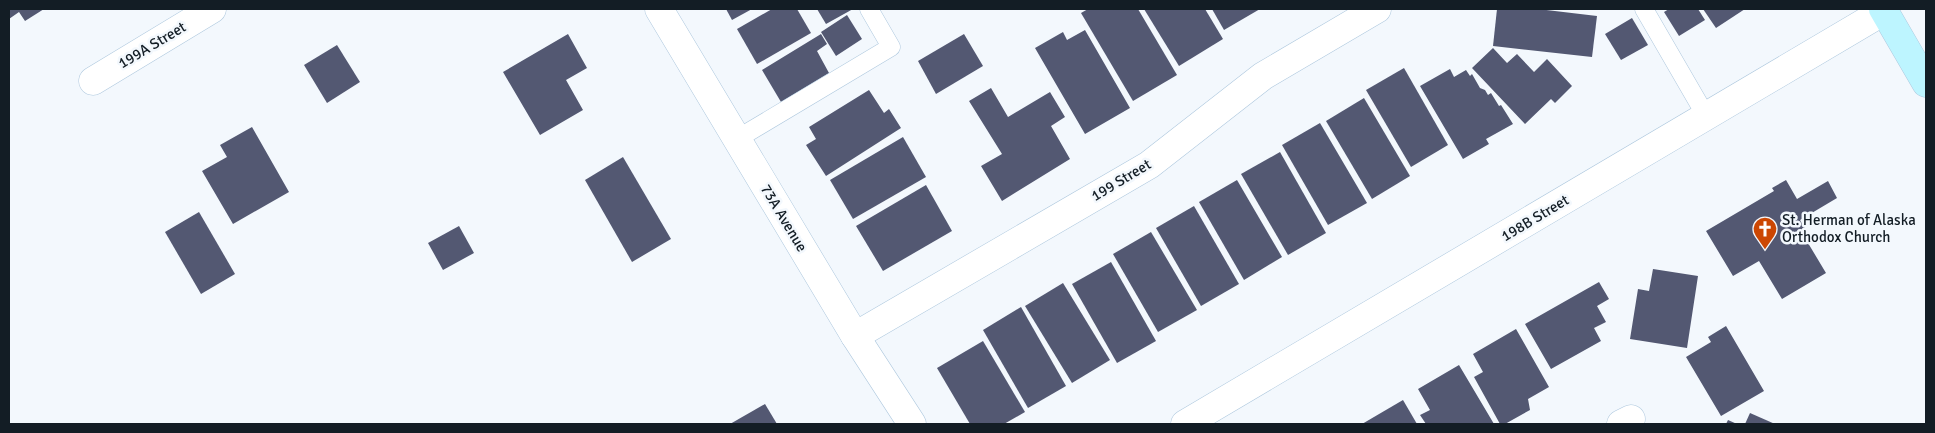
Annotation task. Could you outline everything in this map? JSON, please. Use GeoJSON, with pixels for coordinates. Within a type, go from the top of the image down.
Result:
{"type":"FeatureCollection","features":[{"type":"Feature","properties":{"kind":"main road"},"geometry":{"type":"LineString","coordinates":[[1883,10],[1926,83]]}},
{"type":"Feature","properties":{"kind":"street","name":"199A Street"},"geometry":{"type":"LineString","coordinates":[[93,81],[212,9]]}},
{"type":"Feature","properties":{"kind":"street","name":"73A Avenue"},"geometry":{"type":"LineString","coordinates":[[659,9],[855,336],[912,424]]}},
{"type":"Feature","properties":{"kind":"street","name":"199 Street"},"geometry":{"type":"LineString","coordinates":[[855,336],[1149,165],[1263,76],[1377,9]]}},
{"type":"Feature","properties":{"kind":"street","name":"198B Street"},"geometry":{"type":"LineString","coordinates":[[1185,424],[1883,10]]}},
{"type":"Feature","properties":{"kind":"lane"},"geometry":{"type":"LineString","coordinates":[[737,139],[892,47],[869,9]]}},
{"type":"Feature","properties":{"kind":"lane"},"geometry":{"type":"LineString","coordinates":[[1644,9],[1706,116]]}},
{"type":"Feature","properties":{"kind":"building"},"geometry":{"type":"Polygon","coordinates":[[[9,9],[44,9],[25,21],[19,12],[9,19],[9,9]]]}},
{"type":"Feature","properties":{"kind":"building"},"geometry":{"type":"Polygon","coordinates":[[[726,9],[752,9],[732,20],[726,9]]]}},
{"type":"Feature","properties":{"kind":"building"},"geometry":{"type":"Polygon","coordinates":[[[772,9],[797,9],[811,33],[757,64],[737,29],[772,9]]]}},
{"type":"Feature","properties":{"kind":"building"},"geometry":{"type":"Polygon","coordinates":[[[817,9],[853,9],[826,24],[817,9]]]}},
{"type":"Feature","properties":{"kind":"building"},"geometry":{"type":"Polygon","coordinates":[[[1088,9],[1138,9],[1177,75],[1133,101],[1081,13],[1088,9]]]}},
{"type":"Feature","properties":{"kind":"building"},"geometry":{"type":"Polygon","coordinates":[[[1144,9],[1205,9],[1223,39],[1179,66],[1144,9]]]}},
{"type":"Feature","properties":{"kind":"building"},"geometry":{"type":"Polygon","coordinates":[[[1212,9],[1260,9],[1224,30],[1212,9]]]}},
{"type":"Feature","properties":{"kind":"building"},"geometry":{"type":"Polygon","coordinates":[[[1497,9],[1538,9],[1597,16],[1592,57],[1493,46],[1497,9]]]}},
{"type":"Feature","properties":{"kind":"building"},"geometry":{"type":"Polygon","coordinates":[[[1669,9],[1698,9],[1705,20],[1679,36],[1664,12],[1669,9]]]}},
{"type":"Feature","properties":{"kind":"building"},"geometry":{"type":"Polygon","coordinates":[[[1703,9],[1745,9],[1716,28],[1703,9]]]}},
{"type":"Feature","properties":{"kind":"building"},"geometry":{"type":"Polygon","coordinates":[[[847,15],[862,39],[836,56],[821,32],[847,15]]]}},
{"type":"Feature","properties":{"kind":"building"},"geometry":{"type":"Polygon","coordinates":[[[1632,18],[1648,45],[1621,60],[1605,34],[1632,18]]]}},
{"type":"Feature","properties":{"kind":"building"},"geometry":{"type":"Polygon","coordinates":[[[1085,30],[1130,108],[1085,134],[1035,48],[1063,32],[1067,40],[1085,30]]]}},
{"type":"Feature","properties":{"kind":"building"},"geometry":{"type":"Polygon","coordinates":[[[568,34],[587,68],[566,80],[583,110],[540,135],[503,72],[568,34]]]}},
{"type":"Feature","properties":{"kind":"building"},"geometry":{"type":"Polygon","coordinates":[[[821,34],[827,44],[817,51],[829,73],[781,102],[762,70],[821,34]]]}},
{"type":"Feature","properties":{"kind":"building"},"geometry":{"type":"Polygon","coordinates":[[[964,34],[983,66],[936,94],[918,61],[964,34]]]}},
{"type":"Feature","properties":{"kind":"building"},"geometry":{"type":"Polygon","coordinates":[[[337,45],[360,82],[327,103],[304,65],[337,45]]]}},
{"type":"Feature","properties":{"kind":"building"},"geometry":{"type":"Polygon","coordinates":[[[1493,48],[1507,63],[1517,54],[1534,72],[1547,59],[1572,86],[1555,103],[1551,99],[1525,124],[1472,68],[1493,48]]]}},
{"type":"Feature","properties":{"kind":"building"},"geometry":{"type":"Polygon","coordinates":[[[1404,68],[1448,145],[1411,167],[1366,90],[1404,68]]]}},
{"type":"Feature","properties":{"kind":"building"},"geometry":{"type":"Polygon","coordinates":[[[1450,69],[1454,77],[1466,70],[1470,76],[1472,74],[1480,88],[1485,90],[1488,95],[1491,93],[1499,106],[1501,105],[1513,124],[1486,139],[1489,144],[1463,159],[1420,86],[1450,69]]]}},
{"type":"Feature","properties":{"kind":"building"},"geometry":{"type":"Polygon","coordinates":[[[991,88],[1008,117],[1050,92],[1065,117],[1051,126],[1070,159],[1002,201],[981,166],[1002,154],[969,101],[991,88]]]}},
{"type":"Feature","properties":{"kind":"building"},"geometry":{"type":"Polygon","coordinates":[[[869,90],[884,113],[889,109],[901,128],[826,176],[806,145],[816,139],[809,127],[869,90]]]}},
{"type":"Feature","properties":{"kind":"building"},"geometry":{"type":"Polygon","coordinates":[[[1364,98],[1410,176],[1372,199],[1326,121],[1364,98]]]}},
{"type":"Feature","properties":{"kind":"building"},"geometry":{"type":"Polygon","coordinates":[[[1320,123],[1367,203],[1328,225],[1282,145],[1320,123]]]}},
{"type":"Feature","properties":{"kind":"building"},"geometry":{"type":"Polygon","coordinates":[[[252,127],[289,192],[233,224],[202,171],[227,157],[220,145],[252,127]]]}},
{"type":"Feature","properties":{"kind":"building"},"geometry":{"type":"Polygon","coordinates":[[[903,137],[926,177],[853,219],[830,180],[903,137]]]}},
{"type":"Feature","properties":{"kind":"building"},"geometry":{"type":"Polygon","coordinates":[[[1280,152],[1326,233],[1288,255],[1241,174],[1280,152]]]}},
{"type":"Feature","properties":{"kind":"building"},"geometry":{"type":"Polygon","coordinates":[[[623,157],[671,239],[632,262],[585,180],[623,157]]]}},
{"type":"Feature","properties":{"kind":"building"},"geometry":{"type":"Polygon","coordinates":[[[1237,180],[1282,257],[1244,280],[1199,202],[1237,180]]]}},
{"type":"Feature","properties":{"kind":"building","name":"St. Herman of Alaska Orthodox Church"},"geometry":{"type":"Polygon","coordinates":[[[1786,180],[1797,199],[1828,181],[1837,198],[1800,220],[1810,236],[1805,238],[1826,273],[1782,299],[1759,261],[1733,276],[1706,231],[1774,191],[1772,188],[1786,180]]]}},
{"type":"Feature","properties":{"kind":"building"},"geometry":{"type":"Polygon","coordinates":[[[926,185],[952,231],[883,271],[856,226],[926,185]]]}},
{"type":"Feature","properties":{"kind":"building"},"geometry":{"type":"Polygon","coordinates":[[[1194,206],[1239,284],[1201,306],[1156,228],[1194,206]]]}},
{"type":"Feature","properties":{"kind":"building"},"geometry":{"type":"Polygon","coordinates":[[[199,212],[235,274],[201,294],[165,232],[199,212]]]}},
{"type":"Feature","properties":{"kind":"building"},"geometry":{"type":"Polygon","coordinates":[[[459,226],[474,253],[443,270],[428,243],[459,226]]]}},
{"type":"Feature","properties":{"kind":"building"},"geometry":{"type":"Polygon","coordinates":[[[1151,232],[1197,310],[1158,332],[1113,254],[1151,232]]]}},
{"type":"Feature","properties":{"kind":"building"},"geometry":{"type":"Polygon","coordinates":[[[1111,262],[1156,341],[1117,363],[1072,284],[1111,262]]]}},
{"type":"Feature","properties":{"kind":"building"},"geometry":{"type":"Polygon","coordinates":[[[1653,269],[1698,276],[1687,348],[1630,339],[1638,289],[1649,291],[1653,269]]]}},
{"type":"Feature","properties":{"kind":"building"},"geometry":{"type":"Polygon","coordinates":[[[1599,282],[1609,299],[1597,306],[1606,322],[1594,328],[1601,341],[1551,369],[1525,324],[1599,282]]]}},
{"type":"Feature","properties":{"kind":"building"},"geometry":{"type":"Polygon","coordinates":[[[1063,283],[1110,360],[1072,383],[1025,306],[1063,283]]]}},
{"type":"Feature","properties":{"kind":"building"},"geometry":{"type":"Polygon","coordinates":[[[1021,307],[1066,386],[1028,408],[983,330],[1021,307]]]}},
{"type":"Feature","properties":{"kind":"building"},"geometry":{"type":"Polygon","coordinates":[[[1726,326],[1764,391],[1721,416],[1686,357],[1711,342],[1708,337],[1726,326]]]}},
{"type":"Feature","properties":{"kind":"building"},"geometry":{"type":"Polygon","coordinates":[[[1516,329],[1549,387],[1528,399],[1530,410],[1505,424],[1500,424],[1474,377],[1483,372],[1473,354],[1516,329]]]}},
{"type":"Feature","properties":{"kind":"building"},"geometry":{"type":"Polygon","coordinates":[[[983,341],[1025,412],[1004,424],[970,424],[937,368],[983,341]]]}},
{"type":"Feature","properties":{"kind":"building"},"geometry":{"type":"Polygon","coordinates":[[[1459,365],[1494,424],[1426,424],[1420,415],[1430,410],[1418,389],[1459,365]]]}},
{"type":"Feature","properties":{"kind":"building"},"geometry":{"type":"Polygon","coordinates":[[[1403,400],[1417,424],[1362,424],[1403,400]]]}},
{"type":"Feature","properties":{"kind":"building"},"geometry":{"type":"Polygon","coordinates":[[[765,404],[777,424],[730,424],[765,404]]]}},
{"type":"Feature","properties":{"kind":"building"},"geometry":{"type":"Polygon","coordinates":[[[1750,413],[1775,424],[1745,424],[1750,413]]]}},
{"type":"Feature","properties":{"kind":"building"},"geometry":{"type":"Polygon","coordinates":[[[1728,420],[1737,424],[1726,424],[1728,420]]]}},
{"type":"Feature","properties":{"kind":"place","name":"St. Herman of Alaska Orthodox Church"},"geometry":{"type":"Point","coordinates":[1765,250]}}]}
